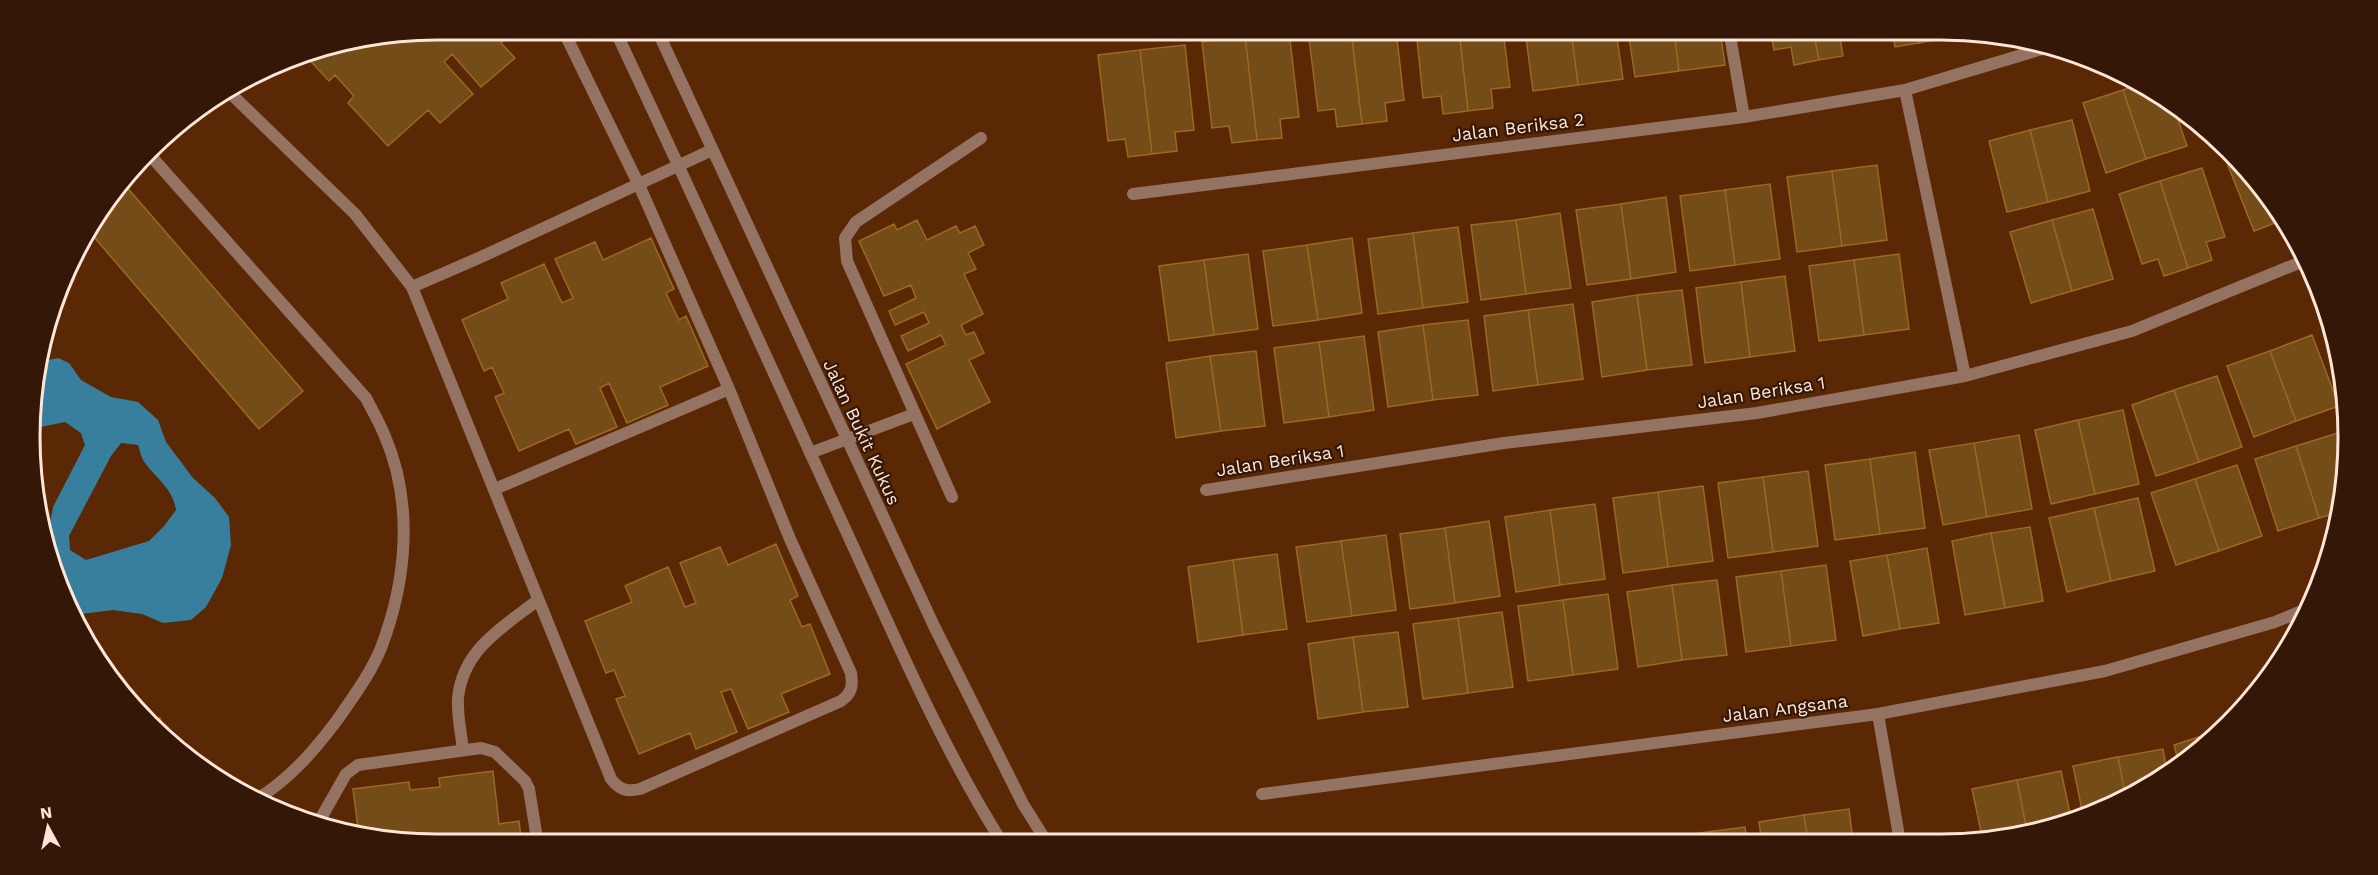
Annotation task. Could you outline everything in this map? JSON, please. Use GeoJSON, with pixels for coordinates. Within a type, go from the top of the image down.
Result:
{"type":"FeatureCollection","features":[{"type":"Feature","properties":{"kind":"street"},"geometry":{"type":"LineString","coordinates":[[234,97],[355,214],[412,287],[611,779],[618,788],[629,792],[841,701],[850,694],[853,684],[851,673],[790,539],[729,389],[639,184],[568,40]]}},
{"type":"Feature","properties":{"kind":"street"},"geometry":{"type":"LineString","coordinates":[[620,40],[679,164],[920,694],[971,792],[997,834]]}},
{"type":"Feature","properties":{"kind":"street","name":"Jalan Bukit Kukus"},"geometry":{"type":"LineString","coordinates":[[662,40],[845,440],[939,636],[1023,804],[1042,834]]}},
{"type":"Feature","properties":{"kind":"street"},"geometry":{"type":"LineString","coordinates":[[1731,40],[1744,117]]}},
{"type":"Feature","properties":{"kind":"street","name":"Jalan Beriksa 2"},"geometry":{"type":"LineString","coordinates":[[1133,194],[1744,117],[1905,90],[2033,52]]}},
{"type":"Feature","properties":{"kind":"street"},"geometry":{"type":"LineString","coordinates":[[1905,90],[1965,376]]}},
{"type":"Feature","properties":{"kind":"street"},"geometry":{"type":"LineString","coordinates":[[952,497],[847,261],[845,238],[856,222],[981,138]]}},
{"type":"Feature","properties":{"kind":"street"},"geometry":{"type":"LineString","coordinates":[[412,287],[712,150]]}},
{"type":"Feature","properties":{"kind":"street"},"geometry":{"type":"LineString","coordinates":[[154,160],[366,398],[385,435],[402,499],[405,549],[398,595],[380,650],[352,699],[314,752],[273,790],[264,795]]}},
{"type":"Feature","properties":{"kind":"street","name":"Jalan Beriksa 1"},"geometry":{"type":"LineString","coordinates":[[1206,490],[1504,443],[1757,413],[1965,376],[2132,331],[2298,263]]}},
{"type":"Feature","properties":{"kind":"street"},"geometry":{"type":"LineString","coordinates":[[495,489],[729,389]]}},
{"type":"Feature","properties":{"kind":"street"},"geometry":{"type":"LineString","coordinates":[[810,453],[914,414]]}},
{"type":"Feature","properties":{"kind":"street"},"geometry":{"type":"LineString","coordinates":[[463,750],[458,700],[461,678],[471,657],[486,639],[538,600]]}},
{"type":"Feature","properties":{"kind":"street","name":"Jalan Angsana"},"geometry":{"type":"LineString","coordinates":[[1262,794],[1878,714],[2105,671],[2297,613]]}},
{"type":"Feature","properties":{"kind":"street"},"geometry":{"type":"LineString","coordinates":[[1878,714],[1899,834]]}},
{"type":"Feature","properties":{"kind":"street"},"geometry":{"type":"LineString","coordinates":[[322,817],[346,774],[358,765],[481,748],[495,752],[525,781],[529,789],[536,834]]}},
{"type":"Feature","properties":{"kind":"water"},"geometry":{"type":"Polygon","coordinates":[[[58,358],[69,363],[81,380],[111,397],[138,402],[158,420],[166,442],[193,478],[215,498],[229,517],[231,545],[222,578],[206,607],[191,620],[163,623],[142,614],[113,610],[82,614],[62,565],[50,523],[53,507],[85,445],[81,433],[65,422],[40,427],[48,360],[58,358]],[[121,443],[111,456],[69,536],[70,550],[86,560],[149,541],[164,526],[176,510],[172,496],[144,461],[138,445],[121,443]]]}},
{"type":"Feature","properties":{"kind":"building"},"geometry":{"type":"Polygon","coordinates":[[[438,40],[504,40],[501,43],[515,58],[481,87],[452,54],[444,62],[473,94],[440,123],[428,110],[388,146],[348,103],[354,96],[335,75],[329,81],[311,62],[360,48],[386,44],[438,40]]]}},
{"type":"Feature","properties":{"kind":"building"},"geometry":{"type":"Polygon","coordinates":[[[1245,40],[1290,40],[1299,117],[1280,119],[1282,138],[1257,140],[1245,40]]]}},
{"type":"Feature","properties":{"kind":"building"},"geometry":{"type":"Polygon","coordinates":[[[1245,40],[1257,140],[1232,143],[1229,126],[1212,128],[1202,42],[1245,40]]]}},
{"type":"Feature","properties":{"kind":"building"},"geometry":{"type":"Polygon","coordinates":[[[1309,40],[1352,40],[1362,124],[1337,127],[1335,109],[1318,111],[1309,40]]]}},
{"type":"Feature","properties":{"kind":"building"},"geometry":{"type":"Polygon","coordinates":[[[1352,40],[1397,40],[1404,100],[1385,103],[1387,121],[1362,124],[1352,40]]]}},
{"type":"Feature","properties":{"kind":"building"},"geometry":{"type":"Polygon","coordinates":[[[1417,40],[1460,40],[1468,111],[1443,114],[1441,96],[1423,98],[1417,40]]]}},
{"type":"Feature","properties":{"kind":"building"},"geometry":{"type":"Polygon","coordinates":[[[1460,40],[1504,40],[1510,87],[1491,89],[1493,108],[1468,111],[1460,40]]]}},
{"type":"Feature","properties":{"kind":"building"},"geometry":{"type":"Polygon","coordinates":[[[1526,40],[1572,40],[1578,85],[1533,91],[1526,40]]]}},
{"type":"Feature","properties":{"kind":"building"},"geometry":{"type":"Polygon","coordinates":[[[1572,40],[1617,40],[1623,79],[1578,85],[1572,40]]]}},
{"type":"Feature","properties":{"kind":"building"},"geometry":{"type":"Polygon","coordinates":[[[1629,40],[1675,40],[1679,71],[1635,77],[1629,40]]]}},
{"type":"Feature","properties":{"kind":"building"},"geometry":{"type":"Polygon","coordinates":[[[1675,40],[1721,40],[1725,65],[1679,71],[1675,40]]]}},
{"type":"Feature","properties":{"kind":"building"},"geometry":{"type":"Polygon","coordinates":[[[1772,40],[1815,40],[1819,60],[1794,65],[1791,47],[1774,50],[1772,40]]]}},
{"type":"Feature","properties":{"kind":"building"},"geometry":{"type":"Polygon","coordinates":[[[1815,40],[1840,40],[1843,56],[1819,60],[1815,40]]]}},
{"type":"Feature","properties":{"kind":"building"},"geometry":{"type":"Polygon","coordinates":[[[1894,40],[1919,40],[1919,43],[1895,47],[1894,40]]]}},
{"type":"Feature","properties":{"kind":"building"},"geometry":{"type":"Polygon","coordinates":[[[1919,40],[1934,40],[1919,43],[1919,40]]]}},
{"type":"Feature","properties":{"kind":"building"},"geometry":{"type":"Polygon","coordinates":[[[1185,45],[1194,130],[1175,132],[1177,151],[1152,154],[1140,50],[1185,45]]]}},
{"type":"Feature","properties":{"kind":"building"},"geometry":{"type":"Polygon","coordinates":[[[1140,50],[1152,154],[1128,157],[1125,139],[1108,141],[1098,55],[1140,50]]]}},
{"type":"Feature","properties":{"kind":"building"},"geometry":{"type":"Polygon","coordinates":[[[2128,88],[2178,120],[2187,146],[2146,159],[2123,90],[2128,88]]]}},
{"type":"Feature","properties":{"kind":"building"},"geometry":{"type":"Polygon","coordinates":[[[2123,90],[2146,159],[2106,173],[2083,103],[2123,90]]]}},
{"type":"Feature","properties":{"kind":"building"},"geometry":{"type":"Polygon","coordinates":[[[2072,120],[2090,191],[2048,202],[2030,130],[2072,120]]]}},
{"type":"Feature","properties":{"kind":"building"},"geometry":{"type":"Polygon","coordinates":[[[2030,130],[2048,202],[2007,212],[1989,141],[2030,130]]]}},
{"type":"Feature","properties":{"kind":"building"},"geometry":{"type":"Polygon","coordinates":[[[2227,164],[2275,223],[2254,231],[2227,164]]]}},
{"type":"Feature","properties":{"kind":"building"},"geometry":{"type":"Polygon","coordinates":[[[1877,165],[1887,240],[1842,246],[1832,171],[1877,165]]]}},
{"type":"Feature","properties":{"kind":"building"},"geometry":{"type":"Polygon","coordinates":[[[2202,168],[2225,237],[2206,242],[2212,260],[2188,268],[2160,181],[2202,168]]]}},
{"type":"Feature","properties":{"kind":"building"},"geometry":{"type":"Polygon","coordinates":[[[1832,171],[1842,246],[1797,252],[1787,177],[1832,171]]]}},
{"type":"Feature","properties":{"kind":"building"},"geometry":{"type":"Polygon","coordinates":[[[2160,181],[2188,268],[2164,276],[2158,259],[2142,264],[2119,194],[2160,181]]]}},
{"type":"Feature","properties":{"kind":"building"},"geometry":{"type":"Polygon","coordinates":[[[1770,184],[1780,259],[1735,265],[1725,190],[1770,184]]]}},
{"type":"Feature","properties":{"kind":"building"},"geometry":{"type":"Polygon","coordinates":[[[129,189],[303,391],[259,429],[95,238],[129,189]]]}},
{"type":"Feature","properties":{"kind":"building"},"geometry":{"type":"Polygon","coordinates":[[[1725,190],[1735,265],[1690,271],[1680,196],[1725,190]]]}},
{"type":"Feature","properties":{"kind":"building"},"geometry":{"type":"Polygon","coordinates":[[[1666,197],[1676,272],[1631,279],[1621,204],[1666,197]]]}},
{"type":"Feature","properties":{"kind":"building"},"geometry":{"type":"Polygon","coordinates":[[[1621,204],[1631,279],[1587,285],[1576,210],[1621,204]]]}},
{"type":"Feature","properties":{"kind":"building"},"geometry":{"type":"Polygon","coordinates":[[[2093,209],[2113,279],[2072,291],[2052,220],[2093,209]]]}},
{"type":"Feature","properties":{"kind":"building"},"geometry":{"type":"Polygon","coordinates":[[[1560,213],[1571,288],[1526,294],[1516,220],[1560,213]]]}},
{"type":"Feature","properties":{"kind":"building"},"geometry":{"type":"Polygon","coordinates":[[[917,220],[927,240],[956,226],[960,233],[975,226],[984,245],[968,253],[976,269],[964,274],[983,314],[961,325],[966,335],[974,332],[984,353],[969,360],[990,402],[937,429],[906,364],[946,345],[941,335],[908,351],[901,336],[929,323],[924,312],[895,325],[889,311],[916,298],[911,285],[884,296],[859,241],[894,224],[897,230],[917,220]]]}},
{"type":"Feature","properties":{"kind":"building"},"geometry":{"type":"Polygon","coordinates":[[[1516,220],[1526,294],[1481,300],[1471,225],[1516,220]]]}},
{"type":"Feature","properties":{"kind":"building"},"geometry":{"type":"Polygon","coordinates":[[[2052,220],[2072,291],[2031,303],[2010,232],[2052,220]]]}},
{"type":"Feature","properties":{"kind":"building"},"geometry":{"type":"Polygon","coordinates":[[[1458,227],[1468,302],[1423,308],[1413,233],[1458,227]]]}},
{"type":"Feature","properties":{"kind":"building"},"geometry":{"type":"Polygon","coordinates":[[[1413,233],[1423,308],[1378,314],[1368,239],[1413,233]]]}},
{"type":"Feature","properties":{"kind":"building"},"geometry":{"type":"Polygon","coordinates":[[[651,238],[674,289],[666,293],[679,320],[686,316],[708,366],[660,387],[668,405],[627,423],[609,383],[600,388],[617,427],[576,444],[569,429],[519,451],[495,397],[504,393],[492,367],[484,371],[462,320],[508,299],[501,283],[544,264],[562,303],[573,298],[555,259],[595,242],[603,260],[651,238]]]}},
{"type":"Feature","properties":{"kind":"building"},"geometry":{"type":"Polygon","coordinates":[[[1352,238],[1362,313],[1318,320],[1307,245],[1352,238]]]}},
{"type":"Feature","properties":{"kind":"building"},"geometry":{"type":"Polygon","coordinates":[[[1307,245],[1318,320],[1273,326],[1263,251],[1307,245]]]}},
{"type":"Feature","properties":{"kind":"building"},"geometry":{"type":"Polygon","coordinates":[[[1248,254],[1258,329],[1214,335],[1204,260],[1248,254]]]}},
{"type":"Feature","properties":{"kind":"building"},"geometry":{"type":"Polygon","coordinates":[[[1899,254],[1909,329],[1864,335],[1854,260],[1899,254]]]}},
{"type":"Feature","properties":{"kind":"building"},"geometry":{"type":"Polygon","coordinates":[[[1204,260],[1214,335],[1169,341],[1159,266],[1204,260]]]}},
{"type":"Feature","properties":{"kind":"building"},"geometry":{"type":"Polygon","coordinates":[[[1854,260],[1864,335],[1819,341],[1809,266],[1854,260]]]}},
{"type":"Feature","properties":{"kind":"building"},"geometry":{"type":"Polygon","coordinates":[[[1785,276],[1795,351],[1750,357],[1741,282],[1785,276]]]}},
{"type":"Feature","properties":{"kind":"building"},"geometry":{"type":"Polygon","coordinates":[[[1741,282],[1750,357],[1705,363],[1696,288],[1741,282]]]}},
{"type":"Feature","properties":{"kind":"building"},"geometry":{"type":"Polygon","coordinates":[[[1682,290],[1692,365],[1647,370],[1637,295],[1682,290]]]}},
{"type":"Feature","properties":{"kind":"building"},"geometry":{"type":"Polygon","coordinates":[[[1637,295],[1647,370],[1602,377],[1592,302],[1637,295]]]}},
{"type":"Feature","properties":{"kind":"building"},"geometry":{"type":"Polygon","coordinates":[[[1573,304],[1583,379],[1538,385],[1528,310],[1573,304]]]}},
{"type":"Feature","properties":{"kind":"building"},"geometry":{"type":"Polygon","coordinates":[[[1528,310],[1538,385],[1493,391],[1484,316],[1528,310]]]}},
{"type":"Feature","properties":{"kind":"building"},"geometry":{"type":"Polygon","coordinates":[[[1468,320],[1478,395],[1433,400],[1423,325],[1468,320]]]}},
{"type":"Feature","properties":{"kind":"building"},"geometry":{"type":"Polygon","coordinates":[[[1423,325],[1433,400],[1388,407],[1378,332],[1423,325]]]}},
{"type":"Feature","properties":{"kind":"building"},"geometry":{"type":"Polygon","coordinates":[[[2312,335],[2335,396],[2336,407],[2296,421],[2270,351],[2312,335]]]}},
{"type":"Feature","properties":{"kind":"building"},"geometry":{"type":"Polygon","coordinates":[[[1364,336],[1374,410],[1329,417],[1319,342],[1364,336]]]}},
{"type":"Feature","properties":{"kind":"building"},"geometry":{"type":"Polygon","coordinates":[[[1319,342],[1329,417],[1284,423],[1274,348],[1319,342]]]}},
{"type":"Feature","properties":{"kind":"building"},"geometry":{"type":"Polygon","coordinates":[[[1256,351],[1265,426],[1221,431],[1210,356],[1256,351]]]}},
{"type":"Feature","properties":{"kind":"building"},"geometry":{"type":"Polygon","coordinates":[[[2270,351],[2296,421],[2254,437],[2227,366],[2270,351]]]}},
{"type":"Feature","properties":{"kind":"building"},"geometry":{"type":"Polygon","coordinates":[[[1210,356],[1221,431],[1176,438],[1166,363],[1210,356]]]}},
{"type":"Feature","properties":{"kind":"building"},"geometry":{"type":"Polygon","coordinates":[[[2217,376],[2242,447],[2199,462],[2174,390],[2217,376]]]}},
{"type":"Feature","properties":{"kind":"building"},"geometry":{"type":"Polygon","coordinates":[[[2174,390],[2199,462],[2156,476],[2132,405],[2174,390]]]}},
{"type":"Feature","properties":{"kind":"building"},"geometry":{"type":"Polygon","coordinates":[[[2123,410],[2139,484],[2095,494],[2078,420],[2123,410]]]}},
{"type":"Feature","properties":{"kind":"building"},"geometry":{"type":"Polygon","coordinates":[[[2078,420],[2095,494],[2051,504],[2035,430],[2078,420]]]}},
{"type":"Feature","properties":{"kind":"building"},"geometry":{"type":"Polygon","coordinates":[[[2338,433],[2337,463],[2330,515],[2319,518],[2296,446],[2338,433]]]}},
{"type":"Feature","properties":{"kind":"building"},"geometry":{"type":"Polygon","coordinates":[[[2019,435],[2032,509],[1987,517],[1974,443],[2019,435]]]}},
{"type":"Feature","properties":{"kind":"building"},"geometry":{"type":"Polygon","coordinates":[[[1974,443],[1987,517],[1943,525],[1929,450],[1974,443]]]}},
{"type":"Feature","properties":{"kind":"building"},"geometry":{"type":"Polygon","coordinates":[[[2296,446],[2319,518],[2278,531],[2255,459],[2296,446]]]}},
{"type":"Feature","properties":{"kind":"building"},"geometry":{"type":"Polygon","coordinates":[[[1915,452],[1925,528],[1880,534],[1870,459],[1915,452]]]}},
{"type":"Feature","properties":{"kind":"building"},"geometry":{"type":"Polygon","coordinates":[[[1870,459],[1880,534],[1835,540],[1825,465],[1870,459]]]}},
{"type":"Feature","properties":{"kind":"building"},"geometry":{"type":"Polygon","coordinates":[[[2237,465],[2262,536],[2219,551],[2195,479],[2237,465]]]}},
{"type":"Feature","properties":{"kind":"building"},"geometry":{"type":"Polygon","coordinates":[[[1808,471],[1818,546],[1773,552],[1763,477],[1808,471]]]}},
{"type":"Feature","properties":{"kind":"building"},"geometry":{"type":"Polygon","coordinates":[[[1763,477],[1773,552],[1728,558],[1718,483],[1763,477]]]}},
{"type":"Feature","properties":{"kind":"building"},"geometry":{"type":"Polygon","coordinates":[[[2195,479],[2219,551],[2176,565],[2151,493],[2195,479]]]}},
{"type":"Feature","properties":{"kind":"building"},"geometry":{"type":"Polygon","coordinates":[[[1703,486],[1713,561],[1668,567],[1658,492],[1703,486]]]}},
{"type":"Feature","properties":{"kind":"building"},"geometry":{"type":"Polygon","coordinates":[[[1658,492],[1668,567],[1623,573],[1613,498],[1658,492]]]}},
{"type":"Feature","properties":{"kind":"building"},"geometry":{"type":"Polygon","coordinates":[[[2138,498],[2155,571],[2111,581],[2094,508],[2138,498]]]}},
{"type":"Feature","properties":{"kind":"building"},"geometry":{"type":"Polygon","coordinates":[[[1595,504],[1605,579],[1560,585],[1550,510],[1595,504]]]}},
{"type":"Feature","properties":{"kind":"building"},"geometry":{"type":"Polygon","coordinates":[[[2094,508],[2111,581],[2067,592],[2049,518],[2094,508]]]}},
{"type":"Feature","properties":{"kind":"building"},"geometry":{"type":"Polygon","coordinates":[[[1550,510],[1560,585],[1516,592],[1505,517],[1550,510]]]}},
{"type":"Feature","properties":{"kind":"building"},"geometry":{"type":"Polygon","coordinates":[[[1489,521],[1500,596],[1455,603],[1445,528],[1489,521]]]}},
{"type":"Feature","properties":{"kind":"building"},"geometry":{"type":"Polygon","coordinates":[[[2030,527],[2043,601],[2005,608],[1991,533],[2030,527]]]}},
{"type":"Feature","properties":{"kind":"building"},"geometry":{"type":"Polygon","coordinates":[[[1445,528],[1455,603],[1410,609],[1400,534],[1445,528]]]}},
{"type":"Feature","properties":{"kind":"building"},"geometry":{"type":"Polygon","coordinates":[[[1991,533],[2005,608],[1965,615],[1952,541],[1991,533]]]}},
{"type":"Feature","properties":{"kind":"building"},"geometry":{"type":"Polygon","coordinates":[[[1386,535],[1396,610],[1352,616],[1341,541],[1386,535]]]}},
{"type":"Feature","properties":{"kind":"building"},"geometry":{"type":"Polygon","coordinates":[[[1341,541],[1352,616],[1307,622],[1296,547],[1341,541]]]}},
{"type":"Feature","properties":{"kind":"building"},"geometry":{"type":"Polygon","coordinates":[[[776,544],[798,596],[790,600],[802,627],[810,624],[830,674],[781,694],[789,712],[748,729],[731,689],[721,692],[737,732],[696,749],[690,733],[639,754],[616,699],[625,696],[614,670],[606,673],[585,621],[632,602],[625,586],[668,567],[685,607],[696,603],[680,563],[720,547],[728,565],[776,544]]]}},
{"type":"Feature","properties":{"kind":"building"},"geometry":{"type":"Polygon","coordinates":[[[1927,548],[1939,623],[1900,629],[1887,555],[1927,548]]]}},
{"type":"Feature","properties":{"kind":"building"},"geometry":{"type":"Polygon","coordinates":[[[1277,554],[1287,629],[1243,635],[1233,560],[1277,554]]]}},
{"type":"Feature","properties":{"kind":"building"},"geometry":{"type":"Polygon","coordinates":[[[1887,555],[1900,629],[1863,636],[1850,561],[1887,555]]]}},
{"type":"Feature","properties":{"kind":"building"},"geometry":{"type":"Polygon","coordinates":[[[1233,560],[1243,635],[1198,642],[1188,567],[1233,560]]]}},
{"type":"Feature","properties":{"kind":"building"},"geometry":{"type":"Polygon","coordinates":[[[1826,565],[1836,640],[1791,646],[1781,571],[1826,565]]]}},
{"type":"Feature","properties":{"kind":"building"},"geometry":{"type":"Polygon","coordinates":[[[1781,571],[1791,646],[1746,652],[1736,577],[1781,571]]]}},
{"type":"Feature","properties":{"kind":"building"},"geometry":{"type":"Polygon","coordinates":[[[1717,580],[1727,655],[1682,660],[1672,585],[1717,580]]]}},
{"type":"Feature","properties":{"kind":"building"},"geometry":{"type":"Polygon","coordinates":[[[1672,585],[1682,660],[1638,667],[1627,592],[1672,585]]]}},
{"type":"Feature","properties":{"kind":"building"},"geometry":{"type":"Polygon","coordinates":[[[1608,594],[1618,669],[1573,675],[1563,600],[1608,594]]]}},
{"type":"Feature","properties":{"kind":"building"},"geometry":{"type":"Polygon","coordinates":[[[1563,600],[1573,675],[1528,681],[1518,606],[1563,600]]]}},
{"type":"Feature","properties":{"kind":"building"},"geometry":{"type":"Polygon","coordinates":[[[1502,612],[1513,687],[1468,693],[1458,618],[1502,612]]]}},
{"type":"Feature","properties":{"kind":"building"},"geometry":{"type":"Polygon","coordinates":[[[1458,618],[1468,693],[1423,699],[1413,624],[1458,618]]]}},
{"type":"Feature","properties":{"kind":"building"},"geometry":{"type":"Polygon","coordinates":[[[1398,632],[1408,707],[1363,712],[1353,637],[1398,632]]]}},
{"type":"Feature","properties":{"kind":"building"},"geometry":{"type":"Polygon","coordinates":[[[1353,637],[1363,712],[1318,719],[1308,644],[1353,637]]]}},
{"type":"Feature","properties":{"kind":"building"},"geometry":{"type":"Polygon","coordinates":[[[2202,736],[2177,756],[2174,745],[2202,736]]]}},
{"type":"Feature","properties":{"kind":"building"},"geometry":{"type":"Polygon","coordinates":[[[2163,749],[2166,764],[2124,789],[2118,757],[2163,749]]]}},
{"type":"Feature","properties":{"kind":"building"},"geometry":{"type":"Polygon","coordinates":[[[2118,757],[2124,789],[2082,808],[2073,766],[2118,757]]]}},
{"type":"Feature","properties":{"kind":"building"},"geometry":{"type":"Polygon","coordinates":[[[493,771],[499,824],[519,821],[521,834],[412,834],[358,826],[353,789],[409,782],[410,790],[440,787],[439,778],[493,771]]]}},
{"type":"Feature","properties":{"kind":"building"},"geometry":{"type":"Polygon","coordinates":[[[2061,771],[2070,812],[2026,825],[2017,780],[2061,771]]]}},
{"type":"Feature","properties":{"kind":"building"},"geometry":{"type":"Polygon","coordinates":[[[2017,780],[2026,825],[1981,832],[1972,789],[2017,780]]]}},
{"type":"Feature","properties":{"kind":"building"},"geometry":{"type":"Polygon","coordinates":[[[1849,809],[1852,834],[1807,834],[1804,815],[1849,809]]]}},
{"type":"Feature","properties":{"kind":"building"},"geometry":{"type":"Polygon","coordinates":[[[1804,815],[1807,834],[1761,834],[1759,822],[1804,815]]]}},
{"type":"Feature","properties":{"kind":"building"},"geometry":{"type":"Polygon","coordinates":[[[1745,827],[1746,834],[1700,834],[1745,827]]]}}]}
